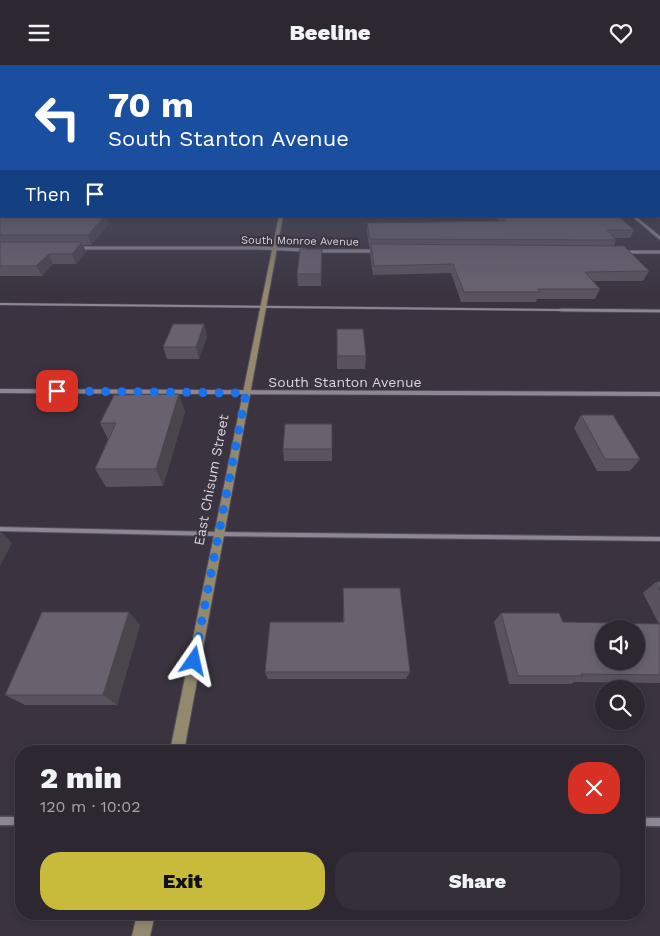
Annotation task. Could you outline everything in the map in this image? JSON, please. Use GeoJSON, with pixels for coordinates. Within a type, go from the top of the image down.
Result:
{"type":"FeatureCollection","features":[{"type":"Feature","properties":{"kind":"street","name":"East Chisum Street"},"geometry":{"type":"LineString","coordinates":[[177,745],[280,217]]}},
{"type":"Feature","properties":{"kind":"street"},"geometry":{"type":"LineString","coordinates":[[634,217],[660,238]]}},
{"type":"Feature","properties":{"kind":"street","name":"South Monroe Avenue"},"geometry":{"type":"LineString","coordinates":[[70,248],[259,248],[274,250],[383,251]]}},
{"type":"Feature","properties":{"kind":"street"},"geometry":{"type":"LineString","coordinates":[[620,252],[660,252]]}},
{"type":"Feature","properties":{"kind":"street","name":"South Stanton Avenue"},"geometry":{"type":"LineString","coordinates":[[0,391],[660,394]]}},
{"type":"Feature","properties":{"kind":"street"},"geometry":{"type":"LineString","coordinates":[[0,821],[15,821]]}},
{"type":"Feature","properties":{"kind":"street"},"geometry":{"type":"LineString","coordinates":[[645,822],[660,822]]}},
{"type":"Feature","properties":{"kind":"street"},"geometry":{"type":"LineString","coordinates":[[142,936],[145,920]]}},
{"type":"Feature","properties":{"kind":"lane"},"geometry":{"type":"LineString","coordinates":[[0,304],[660,311]]}},
{"type":"Feature","properties":{"kind":"lane"},"geometry":{"type":"LineString","coordinates":[[0,529],[218,534],[660,539]]}},
{"type":"Feature","properties":{"kind":"building"},"geometry":{"type":"Polygon","coordinates":[[[0,217],[104,217],[88,235],[0,235],[0,217]]]}},
{"type":"Feature","properties":{"kind":"building"},"geometry":{"type":"Polygon","coordinates":[[[504,217],[619,217],[634,230],[607,230],[616,240],[370,239],[367,223],[506,221],[504,217]]]}},
{"type":"Feature","properties":{"kind":"building"},"geometry":{"type":"Polygon","coordinates":[[[0,242],[82,242],[72,254],[49,254],[36,266],[0,266],[0,242]]]}},
{"type":"Feature","properties":{"kind":"building"},"geometry":{"type":"Polygon","coordinates":[[[371,244],[624,246],[649,271],[585,272],[600,289],[538,289],[540,292],[464,292],[453,264],[374,266],[371,244]]]}},
{"type":"Feature","properties":{"kind":"building"},"geometry":{"type":"Polygon","coordinates":[[[300,249],[322,249],[321,274],[297,274],[300,249]]]}},
{"type":"Feature","properties":{"kind":"building"},"geometry":{"type":"Polygon","coordinates":[[[173,324],[204,324],[196,347],[163,347],[173,324]]]}},
{"type":"Feature","properties":{"kind":"building"},"geometry":{"type":"Polygon","coordinates":[[[337,329],[363,329],[366,356],[337,356],[337,329]]]}},
{"type":"Feature","properties":{"kind":"building"},"geometry":{"type":"Polygon","coordinates":[[[179,394],[156,469],[95,469],[116,423],[100,423],[114,395],[179,394]]]}},
{"type":"Feature","properties":{"kind":"building"},"geometry":{"type":"Polygon","coordinates":[[[581,415],[613,415],[640,459],[605,459],[581,415]]]}},
{"type":"Feature","properties":{"kind":"building"},"geometry":{"type":"Polygon","coordinates":[[[285,424],[332,424],[332,449],[283,449],[285,424]]]}},
{"type":"Feature","properties":{"kind":"building"},"geometry":{"type":"Polygon","coordinates":[[[656,582],[660,582],[660,591],[656,582]]]}},
{"type":"Feature","properties":{"kind":"building"},"geometry":{"type":"Polygon","coordinates":[[[343,588],[400,588],[410,672],[265,672],[270,622],[344,622],[343,588]]]}},
{"type":"Feature","properties":{"kind":"building"},"geometry":{"type":"Polygon","coordinates":[[[42,612],[129,612],[103,695],[5,695],[42,612]]]}},
{"type":"Feature","properties":{"kind":"building"},"geometry":{"type":"Polygon","coordinates":[[[501,613],[559,613],[563,622],[595,623],[595,670],[645,670],[645,624],[660,624],[660,675],[581,674],[582,676],[518,676],[501,613]]]}},
{"type":"Feature","properties":{"kind":"route"},"geometry":{"type":"LineString","coordinates":[[57,391],[246,393],[194,661]]}}]}
